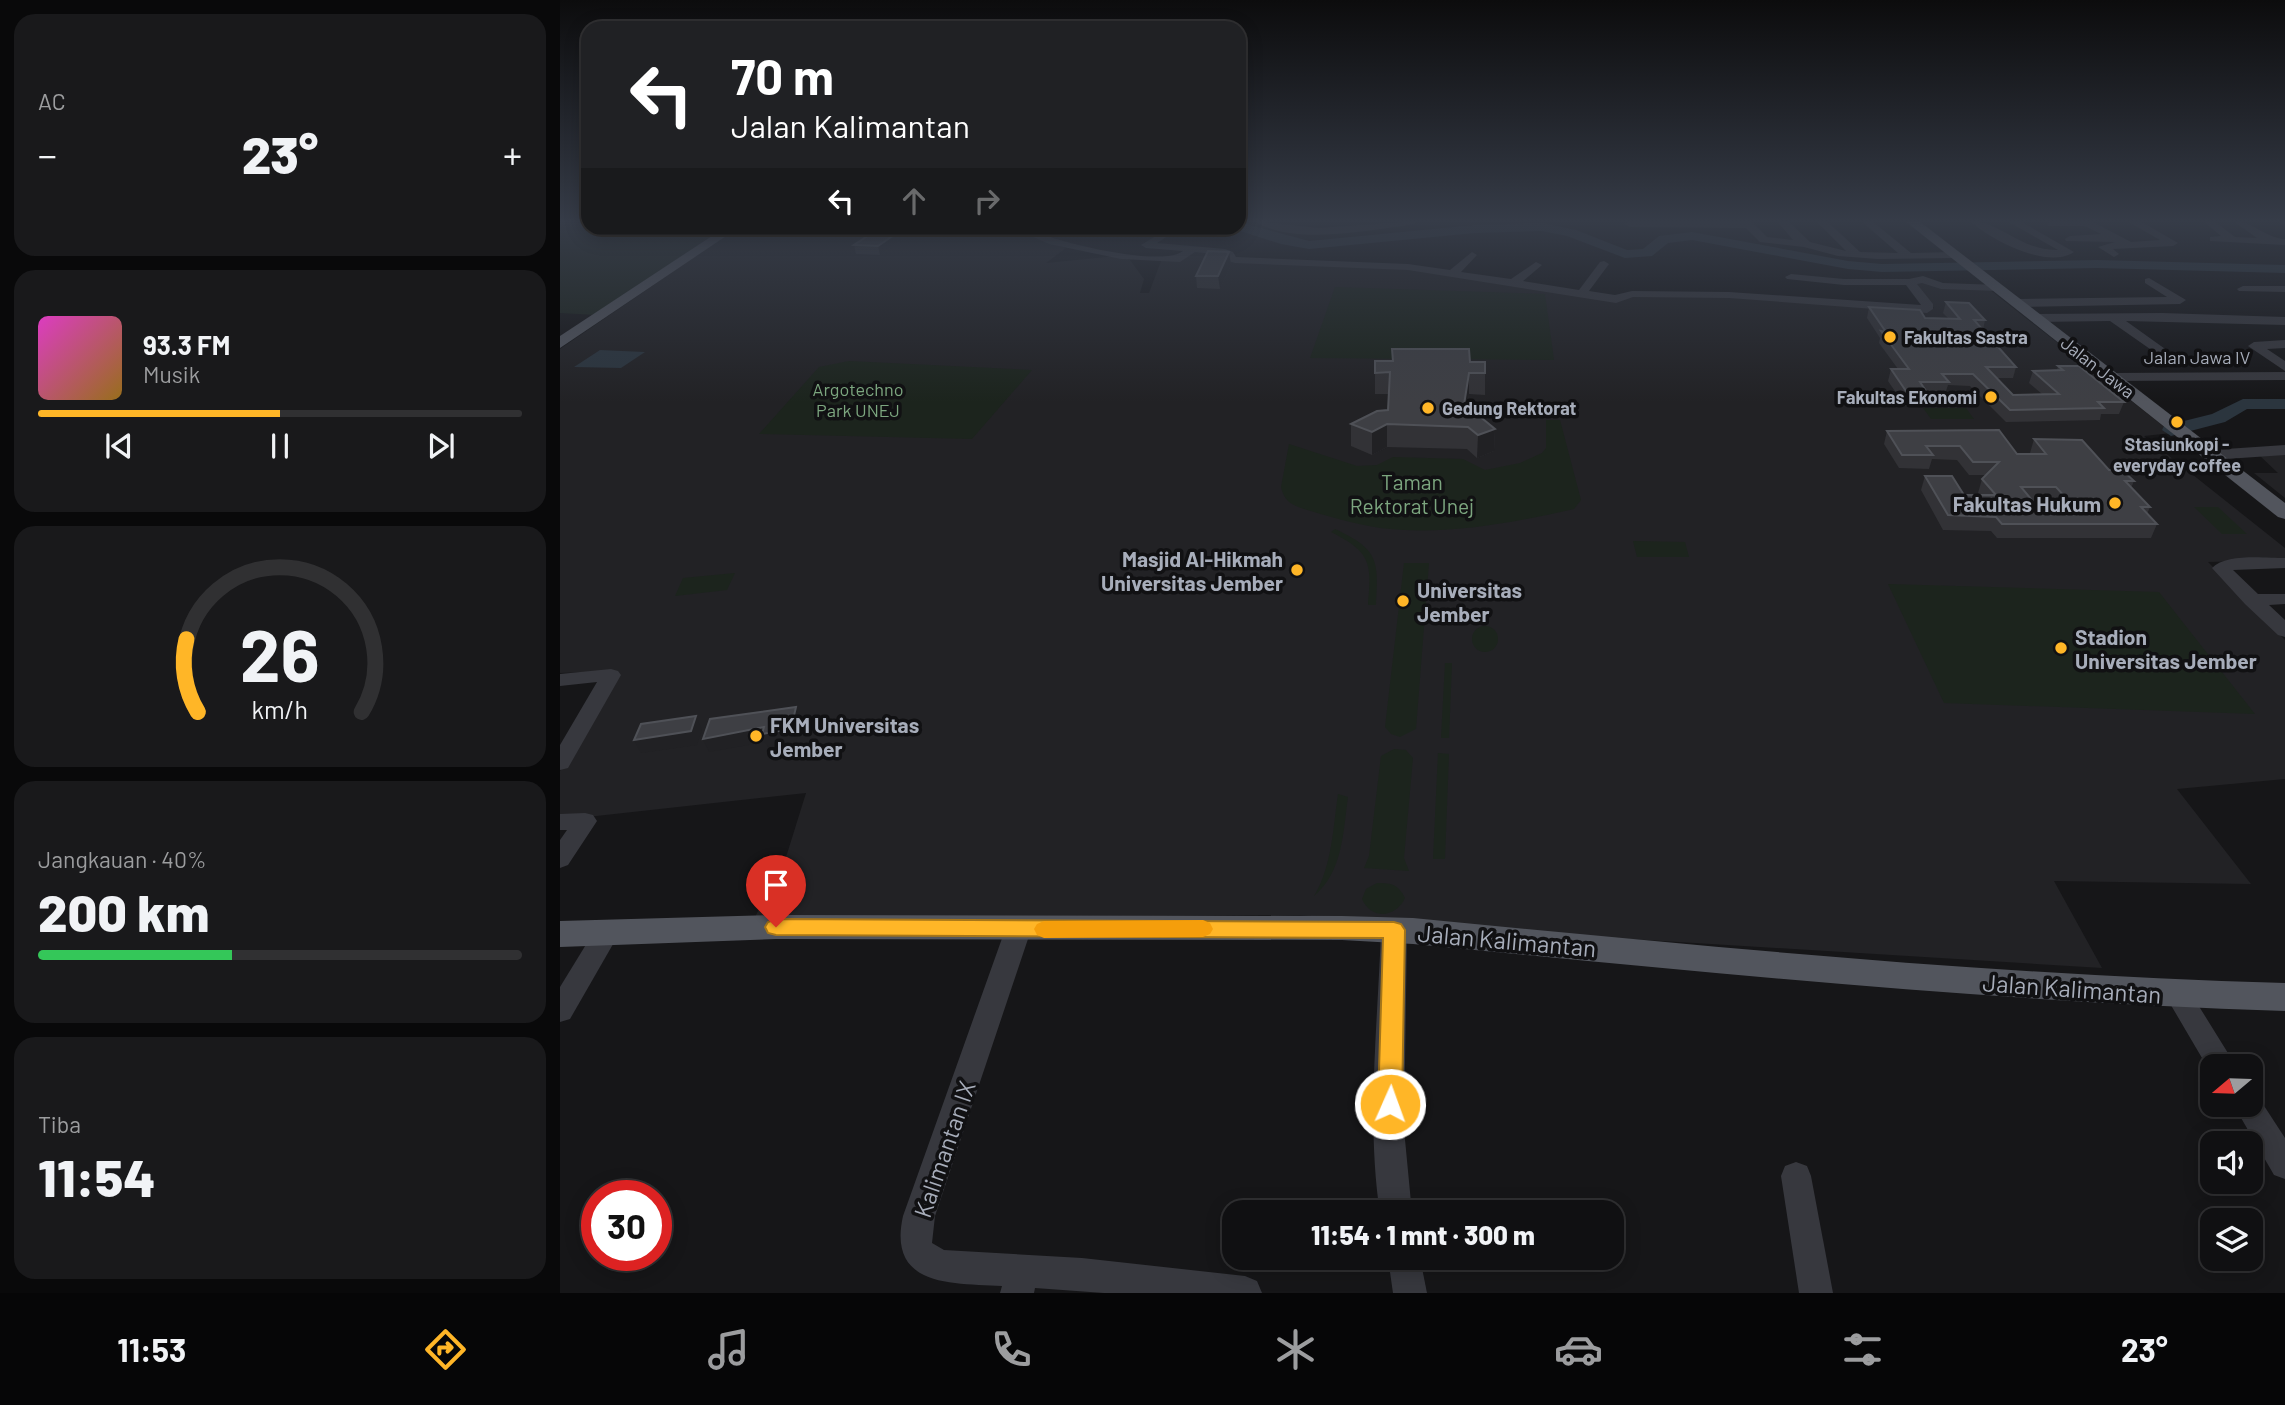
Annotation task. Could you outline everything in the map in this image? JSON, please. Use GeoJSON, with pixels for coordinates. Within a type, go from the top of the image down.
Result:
{"type":"FeatureCollection","features":[{"type":"Feature","properties":{"kind":"main road"},"geometry":{"type":"LineString","coordinates":[[560,343],[652,281]]}},
{"type":"Feature","properties":{"kind":"main road","name":"Jalan Jawa"},"geometry":{"type":"LineString","coordinates":[[1990,281],[2285,513]]}},
{"type":"Feature","properties":{"kind":"main road","name":"Jalan Kalimantan"},"geometry":{"type":"LineString","coordinates":[[560,934],[776,927],[1018,930],[1342,928],[1394,930],[1978,983],[2178,995],[2285,996]]}},
{"type":"Feature","properties":{"kind":"street"},"geometry":{"type":"LineString","coordinates":[[1512,281],[1616,299],[1631,294],[1739,296],[1927,309],[1927,304],[1909,282]]}},
{"type":"Feature","properties":{"kind":"street"},"geometry":{"type":"LineString","coordinates":[[1582,293],[1591,281]]}},
{"type":"Feature","properties":{"kind":"street"},"geometry":{"type":"LineString","coordinates":[[1892,281],[1912,281]]}},
{"type":"Feature","properties":{"kind":"street"},"geometry":{"type":"LineString","coordinates":[[1929,281],[1941,286],[1998,288]]}},
{"type":"Feature","properties":{"kind":"street"},"geometry":{"type":"LineString","coordinates":[[2150,281],[2214,319]]}},
{"type":"Feature","properties":{"kind":"street"},"geometry":{"type":"LineString","coordinates":[[2243,289],[2285,289]]}},
{"type":"Feature","properties":{"kind":"street"},"geometry":{"type":"LineString","coordinates":[[2017,303],[2180,300]]}},
{"type":"Feature","properties":{"kind":"street"},"geometry":{"type":"LineString","coordinates":[[2114,317],[2170,359]]}},
{"type":"Feature","properties":{"kind":"street"},"geometry":{"type":"LineString","coordinates":[[2036,318],[2285,321]]}},
{"type":"Feature","properties":{"kind":"street"},"geometry":{"type":"LineString","coordinates":[[2282,364],[2254,346],[2285,344]]}},
{"type":"Feature","properties":{"kind":"street","name":"Jalan Jawa IV"},"geometry":{"type":"LineString","coordinates":[[2110,377],[2285,376]]}},
{"type":"Feature","properties":{"kind":"street"},"geometry":{"type":"LineString","coordinates":[[2211,455],[2285,450]]}},
{"type":"Feature","properties":{"kind":"street"},"geometry":{"type":"LineString","coordinates":[[2285,563],[2223,566],[2221,569],[2285,631]]}},
{"type":"Feature","properties":{"kind":"street"},"geometry":{"type":"LineString","coordinates":[[2252,600],[2285,599]]}},
{"type":"Feature","properties":{"kind":"street"},"geometry":{"type":"LineString","coordinates":[[560,680],[611,675],[560,763]]}},
{"type":"Feature","properties":{"kind":"street"},"geometry":{"type":"LineString","coordinates":[[560,822],[584,821],[560,859]]}},
{"type":"Feature","properties":{"kind":"street","name":"Kalimantan IX"},"geometry":{"type":"LineString","coordinates":[[1018,930],[919,1216],[916,1242],[923,1260],[1020,1282],[1082,1275],[1245,1293]]}},
{"type":"Feature","properties":{"kind":"street"},"geometry":{"type":"LineString","coordinates":[[1394,930],[1389,1129],[1394,1200]]}},
{"type":"Feature","properties":{"kind":"street"},"geometry":{"type":"LineString","coordinates":[[560,1011],[607,932]]}},
{"type":"Feature","properties":{"kind":"street"},"geometry":{"type":"LineString","coordinates":[[2178,995],[2215,1054]]}},
{"type":"Feature","properties":{"kind":"street"},"geometry":{"type":"LineString","coordinates":[[2255,1117],[2285,1165]]}},
{"type":"Feature","properties":{"kind":"street"},"geometry":{"type":"LineString","coordinates":[[1796,1176],[1816,1293]]}},
{"type":"Feature","properties":{"kind":"street"},"geometry":{"type":"LineString","coordinates":[[1406,1270],[1410,1293]]}},
{"type":"Feature","properties":{"kind":"shaded area","name":"Universitas Jember"},"geometry":{"type":"Polygon","coordinates":[[[659,281],[1143,281],[1140,293],[1149,293],[1153,281],[1493,281],[1620,301],[1631,295],[1743,297],[1924,312],[1934,308],[1913,283],[1989,289],[2172,433],[2144,436],[2285,548],[2285,560],[2208,562],[2285,640],[2285,779],[2177,789],[2251,884],[2054,881],[2102,968],[1467,929],[1299,915],[754,919],[787,854],[806,793],[560,820],[560,771],[617,671],[560,673],[560,349],[659,281]]]}},
{"type":"Feature","properties":{"kind":"shaded area"},"geometry":{"type":"Polygon","coordinates":[[[600,350],[645,352],[621,368],[574,367],[600,350]]]}},
{"type":"Feature","properties":{"kind":"shaded area"},"geometry":{"type":"Polygon","coordinates":[[[2285,453],[2285,498],[2254,473],[2278,473],[2258,454],[2285,453]]]}},
{"type":"Feature","properties":{"kind":"green space"},"geometry":{"type":"Polygon","coordinates":[[[560,281],[645,281],[596,315],[560,313],[560,281]]]}},
{"type":"Feature","properties":{"kind":"green space"},"geometry":{"type":"Polygon","coordinates":[[[1335,287],[1545,294],[1554,360],[1310,358],[1335,287]]]}},
{"type":"Feature","properties":{"kind":"green space","name":"Argotechno Park UNEJ"},"geometry":{"type":"Polygon","coordinates":[[[849,361],[1032,370],[972,439],[759,434],[819,367],[849,361]]]}},
{"type":"Feature","properties":{"kind":"green space"},"geometry":{"type":"Polygon","coordinates":[[[1923,408],[1966,408],[1974,419],[1931,419],[1923,408]]]}},
{"type":"Feature","properties":{"kind":"green space","name":"Taman Rektorat Unej"},"geometry":{"type":"Polygon","coordinates":[[[1546,420],[1560,420],[1581,500],[1574,509],[1478,527],[1404,530],[1360,524],[1301,508],[1288,501],[1281,487],[1289,444],[1357,466],[1377,465],[1393,457],[1463,459],[1485,470],[1520,463],[1542,453],[1546,448],[1546,420]]]}},
{"type":"Feature","properties":{"kind":"green space"},"geometry":{"type":"Polygon","coordinates":[[[2194,507],[2218,507],[2247,534],[2222,534],[2194,507]]]}},
{"type":"Feature","properties":{"kind":"green space"},"geometry":{"type":"Polygon","coordinates":[[[1335,529],[1360,543],[1373,558],[1377,577],[1376,605],[1368,605],[1370,579],[1366,560],[1354,546],[1331,532],[1335,529]]]}},
{"type":"Feature","properties":{"kind":"green space"},"geometry":{"type":"Polygon","coordinates":[[[1633,541],[1685,542],[1689,557],[1637,557],[1633,541]]]}},
{"type":"Feature","properties":{"kind":"green space"},"geometry":{"type":"Polygon","coordinates":[[[1404,563],[1429,563],[1416,729],[1400,737],[1391,734],[1385,727],[1404,563]]]}},
{"type":"Feature","properties":{"kind":"green space"},"geometry":{"type":"Polygon","coordinates":[[[735,573],[727,590],[675,596],[683,578],[735,573]]]}},
{"type":"Feature","properties":{"kind":"green space","name":"Stadion Universitas Jember"},"geometry":{"type":"Polygon","coordinates":[[[1888,584],[2159,592],[2255,714],[1944,703],[1888,584]]]}},
{"type":"Feature","properties":{"kind":"green space"},"geometry":{"type":"Polygon","coordinates":[[[1485,626],[1494,630],[1498,639],[1494,648],[1485,652],[1476,648],[1472,639],[1476,630],[1485,626]]]}},
{"type":"Feature","properties":{"kind":"green space"},"geometry":{"type":"Polygon","coordinates":[[[1445,663],[1452,663],[1449,738],[1441,738],[1445,663]]]}},
{"type":"Feature","properties":{"kind":"green space"},"geometry":{"type":"Polygon","coordinates":[[[1394,749],[1406,750],[1413,758],[1404,858],[1409,871],[1364,868],[1369,856],[1381,756],[1394,749]]]}},
{"type":"Feature","properties":{"kind":"green space"},"geometry":{"type":"Polygon","coordinates":[[[1438,753],[1449,754],[1445,859],[1433,859],[1438,753]]]}},
{"type":"Feature","properties":{"kind":"green space"},"geometry":{"type":"Polygon","coordinates":[[[1338,794],[1348,797],[1340,851],[1331,875],[1314,896],[1325,873],[1338,794]]]}},
{"type":"Feature","properties":{"kind":"green space"},"geometry":{"type":"Polygon","coordinates":[[[1377,883],[1394,885],[1400,890],[1405,898],[1396,910],[1384,914],[1371,911],[1366,906],[1362,899],[1366,889],[1377,883]]]}},
{"type":"Feature","properties":{"kind":"building"},"geometry":{"type":"Polygon","coordinates":[[[1946,302],[1969,303],[1985,320],[1974,320],[2016,367],[1986,367],[2013,395],[2059,394],[2033,371],[2063,370],[2058,366],[2079,366],[2124,402],[2098,402],[2104,408],[2010,410],[1973,374],[1942,374],[1949,382],[1920,382],[1928,394],[1908,394],[1891,369],[1909,369],[1881,331],[1886,332],[1869,307],[1920,310],[1925,318],[1960,319],[1946,302]]]}},
{"type":"Feature","properties":{"kind":"building"},"geometry":{"type":"Polygon","coordinates":[[[1392,349],[1469,349],[1470,362],[1485,362],[1485,373],[1469,373],[1463,411],[1469,415],[1478,415],[1495,429],[1478,435],[1468,427],[1387,424],[1372,432],[1351,424],[1377,411],[1388,410],[1390,372],[1375,373],[1375,361],[1393,361],[1392,349]]]}},
{"type":"Feature","properties":{"kind":"building"},"geometry":{"type":"Polygon","coordinates":[[[1999,430],[2017,454],[2046,454],[2034,439],[2082,440],[2109,470],[2122,470],[2134,481],[2125,481],[2150,507],[2141,507],[2157,524],[2002,524],[1996,517],[1948,515],[1925,476],[1952,476],[1964,495],[1996,495],[1982,479],[1999,462],[1973,462],[1960,446],[1926,446],[1933,455],[1902,455],[1887,431],[1999,430]],[[2021,487],[2041,511],[2078,511],[2056,487],[2021,487]]]}},
{"type":"Feature","properties":{"kind":"building"},"geometry":{"type":"Polygon","coordinates":[[[796,707],[791,729],[762,734],[764,727],[703,739],[710,719],[796,707]]]}},
{"type":"Feature","properties":{"kind":"building"},"geometry":{"type":"Polygon","coordinates":[[[696,716],[691,731],[634,740],[641,724],[696,716]]]}},
{"type":"Feature","properties":{"kind":"waterway"},"geometry":{"type":"LineString","coordinates":[[2171,430],[2218,418],[2243,404],[2285,404]]}},
{"type":"Feature","properties":{"kind":"slow traffic"},"geometry":{"type":"LineString","coordinates":[[1044,929],[1203,929]]}},
{"type":"Feature","properties":{"kind":"place","name":"Fakultas Sastra"},"geometry":{"type":"Point","coordinates":[1890,337]}},
{"type":"Feature","properties":{"kind":"place","name":"Fakultas Ekonomi"},"geometry":{"type":"Point","coordinates":[1991,397]}},
{"type":"Feature","properties":{"kind":"place","name":"Gedung Rektorat"},"geometry":{"type":"Point","coordinates":[1428,408]}},
{"type":"Feature","properties":{"kind":"place","name":"Stasiunkopi - everyday coffee"},"geometry":{"type":"Point","coordinates":[2177,422]}},
{"type":"Feature","properties":{"kind":"place","name":"Fakultas Hukum"},"geometry":{"type":"Point","coordinates":[2115,503]}},
{"type":"Feature","properties":{"kind":"place","name":"Masjid Al-Hikmah Universitas Jember"},"geometry":{"type":"Point","coordinates":[1297,570]}},
{"type":"Feature","properties":{"kind":"place","name":"Universitas Jember"},"geometry":{"type":"Point","coordinates":[1403,601]}},
{"type":"Feature","properties":{"kind":"place","name":"Stadion Universitas Jember"},"geometry":{"type":"Point","coordinates":[2061,648]}},
{"type":"Feature","properties":{"kind":"place","name":"FKM Universitas Jember"},"geometry":{"type":"Point","coordinates":[756,736]}},
{"type":"Feature","properties":{"kind":"route"},"geometry":{"type":"LineString","coordinates":[[776,927],[1394,930],[1390,1104]]}}]}
